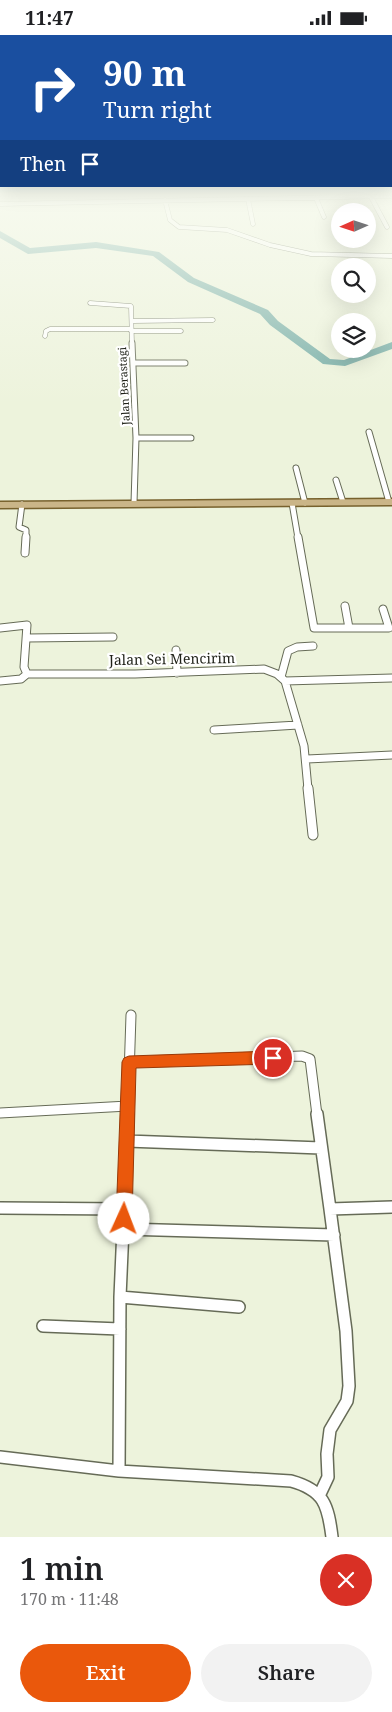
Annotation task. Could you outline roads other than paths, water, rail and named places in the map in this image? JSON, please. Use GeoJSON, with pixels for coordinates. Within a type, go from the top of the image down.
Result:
{"type":"FeatureCollection","features":[{"type":"Feature","properties":{"kind":"main road"},"geometry":{"type":"LineString","coordinates":[[0,505],[390,502]]}},
{"type":"Feature","properties":{"kind":"street"},"geometry":{"type":"LineString","coordinates":[[90,303],[130,305],[133,321],[131,330],[182,331]]}},
{"type":"Feature","properties":{"kind":"street"},"geometry":{"type":"LineString","coordinates":[[133,321],[213,320]]}},
{"type":"Feature","properties":{"kind":"street","name":"Jalan Berastagi"},"geometry":{"type":"LineString","coordinates":[[45,336],[47,330],[53,329],[131,330],[136,439],[134,503]]}},
{"type":"Feature","properties":{"kind":"street"},"geometry":{"type":"LineString","coordinates":[[134,363],[184,363]]}},
{"type":"Feature","properties":{"kind":"street"},"geometry":{"type":"LineString","coordinates":[[369,432],[390,502]]}},
{"type":"Feature","properties":{"kind":"street"},"geometry":{"type":"LineString","coordinates":[[136,439],[191,438]]}},
{"type":"Feature","properties":{"kind":"street"},"geometry":{"type":"LineString","coordinates":[[296,468],[305,503]]}},
{"type":"Feature","properties":{"kind":"street"},"geometry":{"type":"LineString","coordinates":[[336,480],[342,502]]}},
{"type":"Feature","properties":{"kind":"street"},"geometry":{"type":"LineString","coordinates":[[292,503],[314,628],[389,628],[383,609]]}},
{"type":"Feature","properties":{"kind":"street"},"geometry":{"type":"LineString","coordinates":[[22,504],[19,527],[26,530],[25,553]]}},
{"type":"Feature","properties":{"kind":"street"},"geometry":{"type":"LineString","coordinates":[[345,607],[349,628]]}},
{"type":"Feature","properties":{"kind":"street"},"geometry":{"type":"LineString","coordinates":[[0,628],[27,625],[24,667],[27,674]]}},
{"type":"Feature","properties":{"kind":"street"},"geometry":{"type":"LineString","coordinates":[[27,638],[113,637]]}},
{"type":"Feature","properties":{"kind":"street"},"geometry":{"type":"LineString","coordinates":[[313,646],[297,647],[288,651],[283,679],[298,725],[306,759],[313,835]]}},
{"type":"Feature","properties":{"kind":"street"},"geometry":{"type":"LineString","coordinates":[[176,650],[177,673]]}},
{"type":"Feature","properties":{"kind":"street","name":"Jalan Sei Mencirim"},"geometry":{"type":"LineString","coordinates":[[0,681],[21,679],[27,674],[177,673],[264,669],[283,679],[392,677]]}},
{"type":"Feature","properties":{"kind":"street"},"geometry":{"type":"LineString","coordinates":[[214,730],[298,725]]}},
{"type":"Feature","properties":{"kind":"street"},"geometry":{"type":"LineString","coordinates":[[306,759],[392,755]]}},
{"type":"Feature","properties":{"kind":"street"},"geometry":{"type":"LineString","coordinates":[[119,1471],[120,1297],[131,1015]]}},
{"type":"Feature","properties":{"kind":"street"},"geometry":{"type":"LineString","coordinates":[[129,1062],[302,1057],[310,1059],[346,1331],[349,1386],[347,1401],[330,1430],[327,1454],[328,1477],[320,1494]]}},
{"type":"Feature","properties":{"kind":"street"},"geometry":{"type":"LineString","coordinates":[[0,1113],[128,1106]]}},
{"type":"Feature","properties":{"kind":"street"},"geometry":{"type":"LineString","coordinates":[[127,1141],[321,1148]]}},
{"type":"Feature","properties":{"kind":"street"},"geometry":{"type":"LineString","coordinates":[[330,1209],[392,1207]]}},
{"type":"Feature","properties":{"kind":"street"},"geometry":{"type":"LineString","coordinates":[[0,1208],[124,1209]]}},
{"type":"Feature","properties":{"kind":"street"},"geometry":{"type":"LineString","coordinates":[[124,1229],[334,1235]]}},
{"type":"Feature","properties":{"kind":"street"},"geometry":{"type":"LineString","coordinates":[[120,1297],[239,1307]]}},
{"type":"Feature","properties":{"kind":"street"},"geometry":{"type":"LineString","coordinates":[[43,1325],[120,1329]]}},
{"type":"Feature","properties":{"kind":"street"},"geometry":{"type":"LineString","coordinates":[[0,1457],[119,1471],[291,1481],[307,1484],[320,1494],[329,1512],[332,1537]]}},
{"type":"Feature","properties":{"kind":"waterway"},"geometry":{"type":"LineString","coordinates":[[170,264],[191,280],[264,312],[274,323],[327,362],[345,363],[392,345]]}}]}
